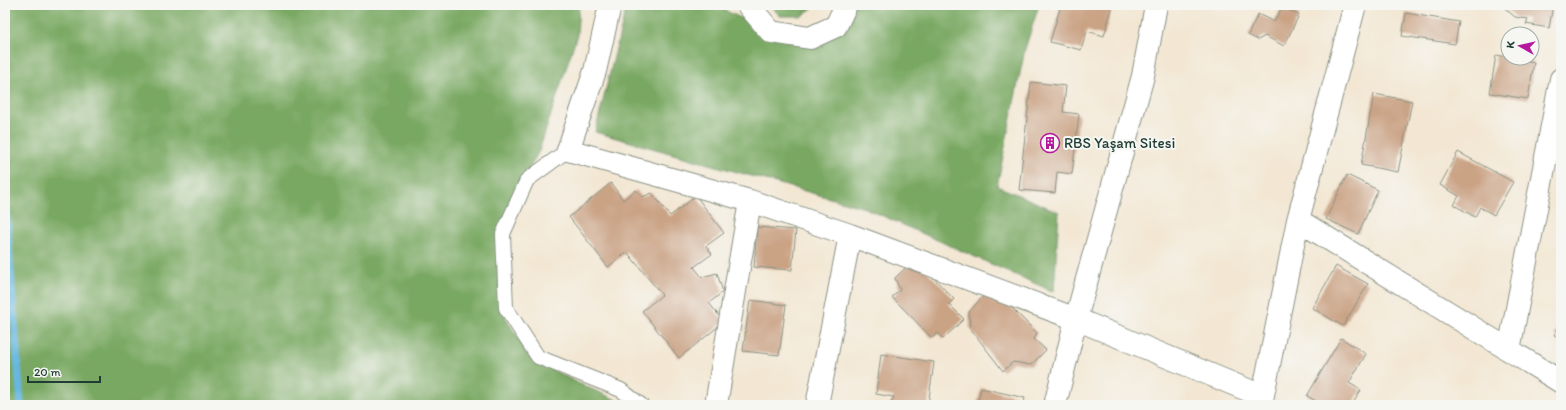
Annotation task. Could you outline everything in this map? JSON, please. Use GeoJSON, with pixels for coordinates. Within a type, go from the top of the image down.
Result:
{"type":"FeatureCollection","features":[{"type":"Feature","properties":{"kind":"street"},"geometry":{"type":"LineString","coordinates":[[610,5],[595,71],[568,150],[750,201],[850,235],[1076,319],[1262,400],[1298,220],[1355,5]]}},
{"type":"Feature","properties":{"kind":"street"},"geometry":{"type":"LineString","coordinates":[[748,5],[771,32],[810,38],[836,26],[846,5]]}},
{"type":"Feature","properties":{"kind":"street"},"geometry":{"type":"LineString","coordinates":[[1055,405],[1076,319],[1143,76],[1156,5]]}},
{"type":"Feature","properties":{"kind":"street"},"geometry":{"type":"LineString","coordinates":[[1509,350],[1561,79]]}},
{"type":"Feature","properties":{"kind":"street"},"geometry":{"type":"LineString","coordinates":[[716,405],[750,201]]}},
{"type":"Feature","properties":{"kind":"street"},"geometry":{"type":"LineString","coordinates":[[1298,220],[1561,382]]}},
{"type":"Feature","properties":{"kind":"street"},"geometry":{"type":"LineString","coordinates":[[817,405],[850,235]]}},
{"type":"Feature","properties":{"kind":"lane"},"geometry":{"type":"LineString","coordinates":[[568,150],[527,180],[503,234],[506,308],[538,357],[621,390],[641,405]]}},
{"type":"Feature","properties":{"kind":"green space"},"geometry":{"type":"Polygon","coordinates":[[[5,5],[579,5],[577,35],[539,151],[520,186],[498,233],[500,308],[530,358],[580,384],[628,405],[5,405],[5,5]]]}},
{"type":"Feature","properties":{"kind":"green space"},"geometry":{"type":"Polygon","coordinates":[[[627,5],[719,5],[724,10],[771,32],[810,38],[846,5],[1039,5],[1025,49],[997,186],[1059,212],[1054,292],[865,208],[595,132],[627,5]]]}},
{"type":"Feature","properties":{"kind":"green space"},"geometry":{"type":"Polygon","coordinates":[[[770,5],[816,5],[802,16],[780,16],[770,5]]]}},
{"type":"Feature","properties":{"kind":"building"},"geometry":{"type":"Polygon","coordinates":[[[1061,5],[1113,5],[1104,36],[1087,31],[1081,50],[1050,42],[1061,5]]]}},
{"type":"Feature","properties":{"kind":"building"},"geometry":{"type":"Polygon","coordinates":[[[1501,5],[1553,5],[1549,28],[1526,24],[1528,19],[1515,17],[1501,5]]]}},
{"type":"Feature","properties":{"kind":"building"},"geometry":{"type":"Polygon","coordinates":[[[1282,7],[1299,15],[1284,46],[1265,36],[1258,40],[1248,35],[1258,14],[1274,22],[1282,7]]]}},
{"type":"Feature","properties":{"kind":"building"},"geometry":{"type":"Polygon","coordinates":[[[1406,13],[1459,22],[1455,44],[1402,36],[1406,13]]]}},
{"type":"Feature","properties":{"kind":"building"},"geometry":{"type":"Polygon","coordinates":[[[1496,55],[1500,56],[1500,66],[1533,66],[1528,99],[1490,93],[1496,55]]]}},
{"type":"Feature","properties":{"kind":"building","name":"RBS Yaşam Sitesi"},"geometry":{"type":"Polygon","coordinates":[[[1031,82],[1066,86],[1063,112],[1079,114],[1072,174],[1057,172],[1055,193],[1019,190],[1031,82]]]}},
{"type":"Feature","properties":{"kind":"building"},"geometry":{"type":"Polygon","coordinates":[[[1374,94],[1412,101],[1398,172],[1361,165],[1374,94]]]}},
{"type":"Feature","properties":{"kind":"building"},"geometry":{"type":"Polygon","coordinates":[[[1458,152],[1513,182],[1494,215],[1480,207],[1475,217],[1454,205],[1459,196],[1440,185],[1458,152]]]}},
{"type":"Feature","properties":{"kind":"building"},"geometry":{"type":"Polygon","coordinates":[[[1347,175],[1378,190],[1358,234],[1326,219],[1347,175]]]}},
{"type":"Feature","properties":{"kind":"building"},"geometry":{"type":"Polygon","coordinates":[[[611,183],[623,200],[636,190],[642,197],[652,193],[670,216],[696,196],[724,233],[706,246],[712,254],[694,267],[702,277],[717,273],[723,292],[709,303],[724,322],[679,358],[642,311],[662,295],[627,252],[608,267],[569,217],[611,183]]]}},
{"type":"Feature","properties":{"kind":"building"},"geometry":{"type":"Polygon","coordinates":[[[757,227],[796,230],[792,270],[754,267],[757,227]]]}},
{"type":"Feature","properties":{"kind":"building"},"geometry":{"type":"Polygon","coordinates":[[[915,259],[954,299],[949,304],[964,319],[943,339],[938,333],[932,338],[892,297],[900,290],[895,278],[915,259]]]}},
{"type":"Feature","properties":{"kind":"building"},"geometry":{"type":"Polygon","coordinates":[[[1336,266],[1368,284],[1343,326],[1312,308],[1336,266]]]}},
{"type":"Feature","properties":{"kind":"building"},"geometry":{"type":"Polygon","coordinates":[[[986,293],[1003,299],[1037,333],[1034,339],[1046,350],[1031,365],[1013,362],[1003,371],[970,328],[969,312],[986,293]]]}},
{"type":"Feature","properties":{"kind":"building"},"geometry":{"type":"Polygon","coordinates":[[[750,300],[786,305],[779,355],[743,351],[750,300]]]}},
{"type":"Feature","properties":{"kind":"building"},"geometry":{"type":"Polygon","coordinates":[[[1561,321],[1561,339],[1554,335],[1561,321]]]}},
{"type":"Feature","properties":{"kind":"building"},"geometry":{"type":"Polygon","coordinates":[[[1341,338],[1366,354],[1349,383],[1361,390],[1352,405],[1323,405],[1307,396],[1341,338]]]}},
{"type":"Feature","properties":{"kind":"building"},"geometry":{"type":"Polygon","coordinates":[[[881,354],[934,362],[928,405],[889,405],[894,397],[876,394],[881,354]]]}},
{"type":"Feature","properties":{"kind":"building"},"geometry":{"type":"Polygon","coordinates":[[[981,388],[1025,398],[1023,405],[977,405],[981,388]]]}},
{"type":"Feature","properties":{"kind":"waterway"},"geometry":{"type":"LineString","coordinates":[[5,196],[21,405]]}},
{"type":"Feature","properties":{"kind":"place","name":"RBS Yaşam Sitesi"},"geometry":{"type":"Point","coordinates":[1050,143]}}]}
